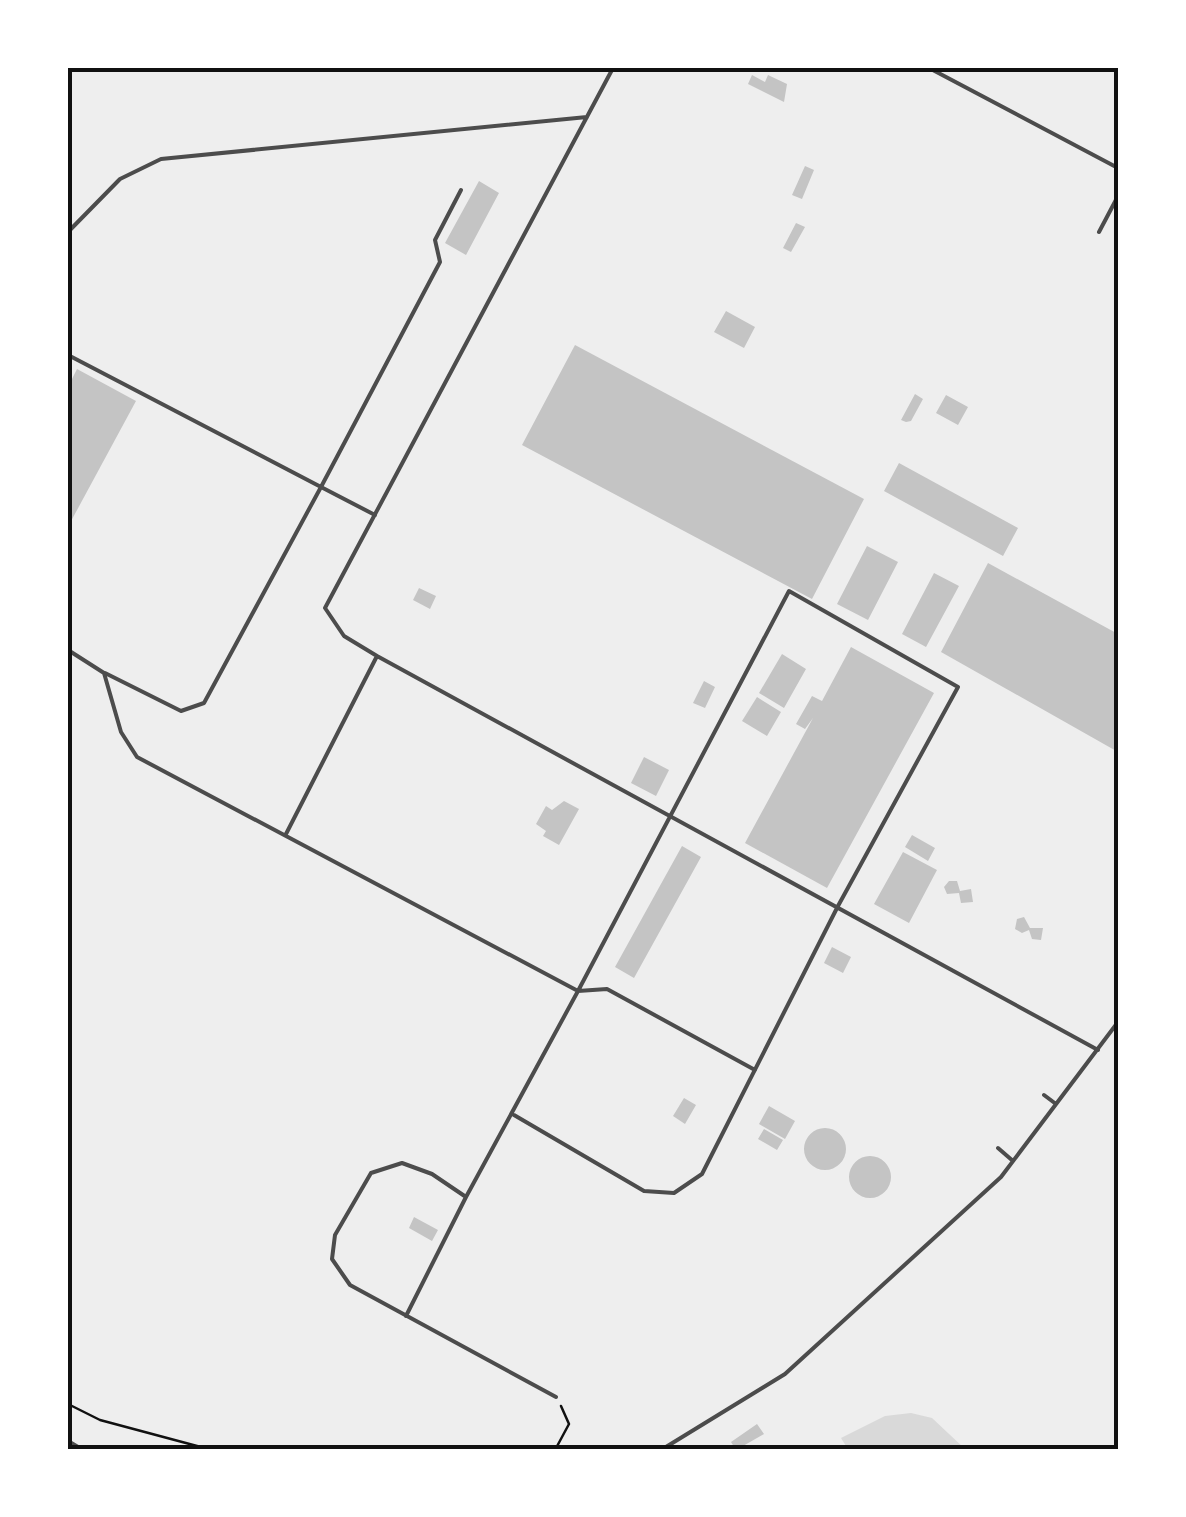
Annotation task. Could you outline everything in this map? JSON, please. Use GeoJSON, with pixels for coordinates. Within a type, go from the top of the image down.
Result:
{"type":"FeatureCollection","features":[{"type":"Feature","properties":{"kind":"lane"},"geometry":{"type":"LineString","coordinates":[[613,68],[325,608],[344,636],[377,656],[1098,1050]]}},
{"type":"Feature","properties":{"kind":"lane"},"geometry":{"type":"LineString","coordinates":[[929,68],[1118,168]]}},
{"type":"Feature","properties":{"kind":"lane"},"geometry":{"type":"LineString","coordinates":[[68,232],[120,179],[149,162],[173,156],[588,117]]}},
{"type":"Feature","properties":{"kind":"lane"},"geometry":{"type":"LineString","coordinates":[[68,650],[181,710],[204,704],[440,262],[435,240],[461,190]]}},
{"type":"Feature","properties":{"kind":"lane"},"geometry":{"type":"LineString","coordinates":[[1100,232],[1118,196]]}},
{"type":"Feature","properties":{"kind":"lane"},"geometry":{"type":"LineString","coordinates":[[68,355],[374,515]]}},
{"type":"Feature","properties":{"kind":"lane"},"geometry":{"type":"LineString","coordinates":[[406,1316],[789,591],[958,687],[838,906],[702,1174],[674,1193],[644,1191],[514,1115]]}},
{"type":"Feature","properties":{"kind":"lane"},"geometry":{"type":"LineString","coordinates":[[286,834],[377,656]]}},
{"type":"Feature","properties":{"kind":"lane"},"geometry":{"type":"LineString","coordinates":[[104,672],[122,732],[136,757],[578,991],[607,989],[755,1070]]}},
{"type":"Feature","properties":{"kind":"lane"},"geometry":{"type":"LineString","coordinates":[[661,1450],[785,1374],[1013,1161],[1118,1022]]}},
{"type":"Feature","properties":{"kind":"lane"},"geometry":{"type":"LineString","coordinates":[[1044,1095],[1056,1104]]}},
{"type":"Feature","properties":{"kind":"lane"},"geometry":{"type":"LineString","coordinates":[[998,1148],[1013,1161]]}},
{"type":"Feature","properties":{"kind":"lane"},"geometry":{"type":"LineString","coordinates":[[466,1197],[432,1174],[402,1163],[371,1173],[335,1234],[332,1259],[350,1286],[556,1397]]}},
{"type":"Feature","properties":{"kind":"lane"},"geometry":{"type":"LineString","coordinates":[[68,1441],[84,1450]]}},
{"type":"Feature","properties":{"kind":"path"},"geometry":{"type":"LineString","coordinates":[[555,1450],[569,1424],[556,1397]]}},
{"type":"Feature","properties":{"kind":"path"},"geometry":{"type":"LineString","coordinates":[[68,1404],[100,1420],[212,1450]]}},
{"type":"Feature","properties":{"kind":"shaded area"},"geometry":{"type":"Polygon","coordinates":[[[68,68],[1118,68],[1118,1449],[68,1449],[68,68]]]}},
{"type":"Feature","properties":{"kind":"shaded area"},"geometry":{"type":"Polygon","coordinates":[[[911,1413],[932,1418],[965,1449],[842,1449],[846,1446],[841,1438],[885,1416],[911,1413]]]}},
{"type":"Feature","properties":{"kind":"building"},"geometry":{"type":"Polygon","coordinates":[[[752,75],[765,82],[768,75],[787,84],[784,102],[748,84],[752,75]]]}},
{"type":"Feature","properties":{"kind":"building"},"geometry":{"type":"Polygon","coordinates":[[[805,166],[814,170],[802,199],[792,195],[805,166]]]}},
{"type":"Feature","properties":{"kind":"building"},"geometry":{"type":"Polygon","coordinates":[[[479,181],[499,193],[466,255],[445,243],[479,181]]]}},
{"type":"Feature","properties":{"kind":"building"},"geometry":{"type":"Polygon","coordinates":[[[796,223],[805,227],[791,252],[783,248],[796,223]]]}},
{"type":"Feature","properties":{"kind":"building"},"geometry":{"type":"Polygon","coordinates":[[[726,311],[755,327],[744,348],[714,332],[726,311]]]}},
{"type":"Feature","properties":{"kind":"building"},"geometry":{"type":"Polygon","coordinates":[[[575,345],[864,499],[812,599],[522,445],[575,345]]]}},
{"type":"Feature","properties":{"kind":"building"},"geometry":{"type":"Polygon","coordinates":[[[77,369],[136,401],[70,523],[68,387],[77,369]]]}},
{"type":"Feature","properties":{"kind":"building"},"geometry":{"type":"Polygon","coordinates":[[[915,394],[923,399],[911,421],[901,420],[915,394]]]}},
{"type":"Feature","properties":{"kind":"building"},"geometry":{"type":"Polygon","coordinates":[[[946,395],[968,407],[958,425],[936,413],[946,395]]]}},
{"type":"Feature","properties":{"kind":"building"},"geometry":{"type":"Polygon","coordinates":[[[899,463],[1018,528],[1003,556],[884,491],[899,463]]]}},
{"type":"Feature","properties":{"kind":"building"},"geometry":{"type":"Polygon","coordinates":[[[867,546],[898,562],[868,620],[837,604],[867,546]]]}},
{"type":"Feature","properties":{"kind":"building"},"geometry":{"type":"Polygon","coordinates":[[[988,563],[1118,634],[1118,752],[941,652],[988,563]]]}},
{"type":"Feature","properties":{"kind":"building"},"geometry":{"type":"Polygon","coordinates":[[[934,573],[959,586],[926,647],[902,634],[934,573]]]}},
{"type":"Feature","properties":{"kind":"building"},"geometry":{"type":"Polygon","coordinates":[[[419,588],[436,596],[430,609],[413,600],[419,588]]]}},
{"type":"Feature","properties":{"kind":"building"},"geometry":{"type":"Polygon","coordinates":[[[851,647],[934,693],[827,888],[745,843],[813,718],[805,729],[796,724],[812,696],[822,701],[851,647]]]}},
{"type":"Feature","properties":{"kind":"building"},"geometry":{"type":"Polygon","coordinates":[[[782,654],[806,669],[784,708],[759,693],[782,654]]]}},
{"type":"Feature","properties":{"kind":"building"},"geometry":{"type":"Polygon","coordinates":[[[704,681],[715,687],[705,708],[693,703],[704,681]]]}},
{"type":"Feature","properties":{"kind":"building"},"geometry":{"type":"Polygon","coordinates":[[[757,697],[781,712],[767,736],[742,721],[757,697]]]}},
{"type":"Feature","properties":{"kind":"building"},"geometry":{"type":"Polygon","coordinates":[[[644,757],[669,770],[656,796],[631,783],[644,757]]]}},
{"type":"Feature","properties":{"kind":"building"},"geometry":{"type":"Polygon","coordinates":[[[564,801],[579,809],[559,845],[543,836],[546,831],[536,824],[546,806],[552,810],[564,801]]]}},
{"type":"Feature","properties":{"kind":"building"},"geometry":{"type":"Polygon","coordinates":[[[912,835],[935,848],[928,861],[905,847],[912,835]]]}},
{"type":"Feature","properties":{"kind":"building"},"geometry":{"type":"Polygon","coordinates":[[[682,846],[701,857],[634,978],[615,967],[682,846]]]}},
{"type":"Feature","properties":{"kind":"building"},"geometry":{"type":"Polygon","coordinates":[[[903,852],[937,870],[909,923],[874,904],[903,852]]]}},
{"type":"Feature","properties":{"kind":"building"},"geometry":{"type":"Polygon","coordinates":[[[949,881],[957,881],[960,891],[971,889],[973,902],[961,903],[959,893],[947,894],[944,887],[949,881]]]}},
{"type":"Feature","properties":{"kind":"building"},"geometry":{"type":"Polygon","coordinates":[[[1024,917],[1030,928],[1043,928],[1041,940],[1032,939],[1029,930],[1022,933],[1015,929],[1017,919],[1024,917]]]}},
{"type":"Feature","properties":{"kind":"building"},"geometry":{"type":"Polygon","coordinates":[[[832,947],[851,957],[843,973],[824,963],[832,947]]]}},
{"type":"Feature","properties":{"kind":"building"},"geometry":{"type":"Polygon","coordinates":[[[684,1098],[696,1105],[685,1124],[673,1116],[684,1098]]]}},
{"type":"Feature","properties":{"kind":"building"},"geometry":{"type":"Polygon","coordinates":[[[769,1106],[795,1121],[785,1139],[759,1124],[769,1106]]]}},
{"type":"Feature","properties":{"kind":"building"},"geometry":{"type":"Polygon","coordinates":[[[825,1128],[840,1134],[846,1149],[840,1164],[825,1170],[810,1164],[804,1149],[810,1134],[825,1128]]]}},
{"type":"Feature","properties":{"kind":"building"},"geometry":{"type":"Polygon","coordinates":[[[764,1129],[783,1140],[777,1150],[758,1139],[764,1129]]]}},
{"type":"Feature","properties":{"kind":"building"},"geometry":{"type":"Polygon","coordinates":[[[870,1156],[885,1162],[891,1177],[885,1192],[870,1198],[855,1192],[849,1177],[855,1162],[870,1156]]]}},
{"type":"Feature","properties":{"kind":"building"},"geometry":{"type":"Polygon","coordinates":[[[414,1217],[438,1230],[432,1241],[409,1228],[414,1217]]]}},
{"type":"Feature","properties":{"kind":"building"},"geometry":{"type":"Polygon","coordinates":[[[757,1424],[764,1434],[736,1450],[731,1442],[757,1424]]]}}]}
